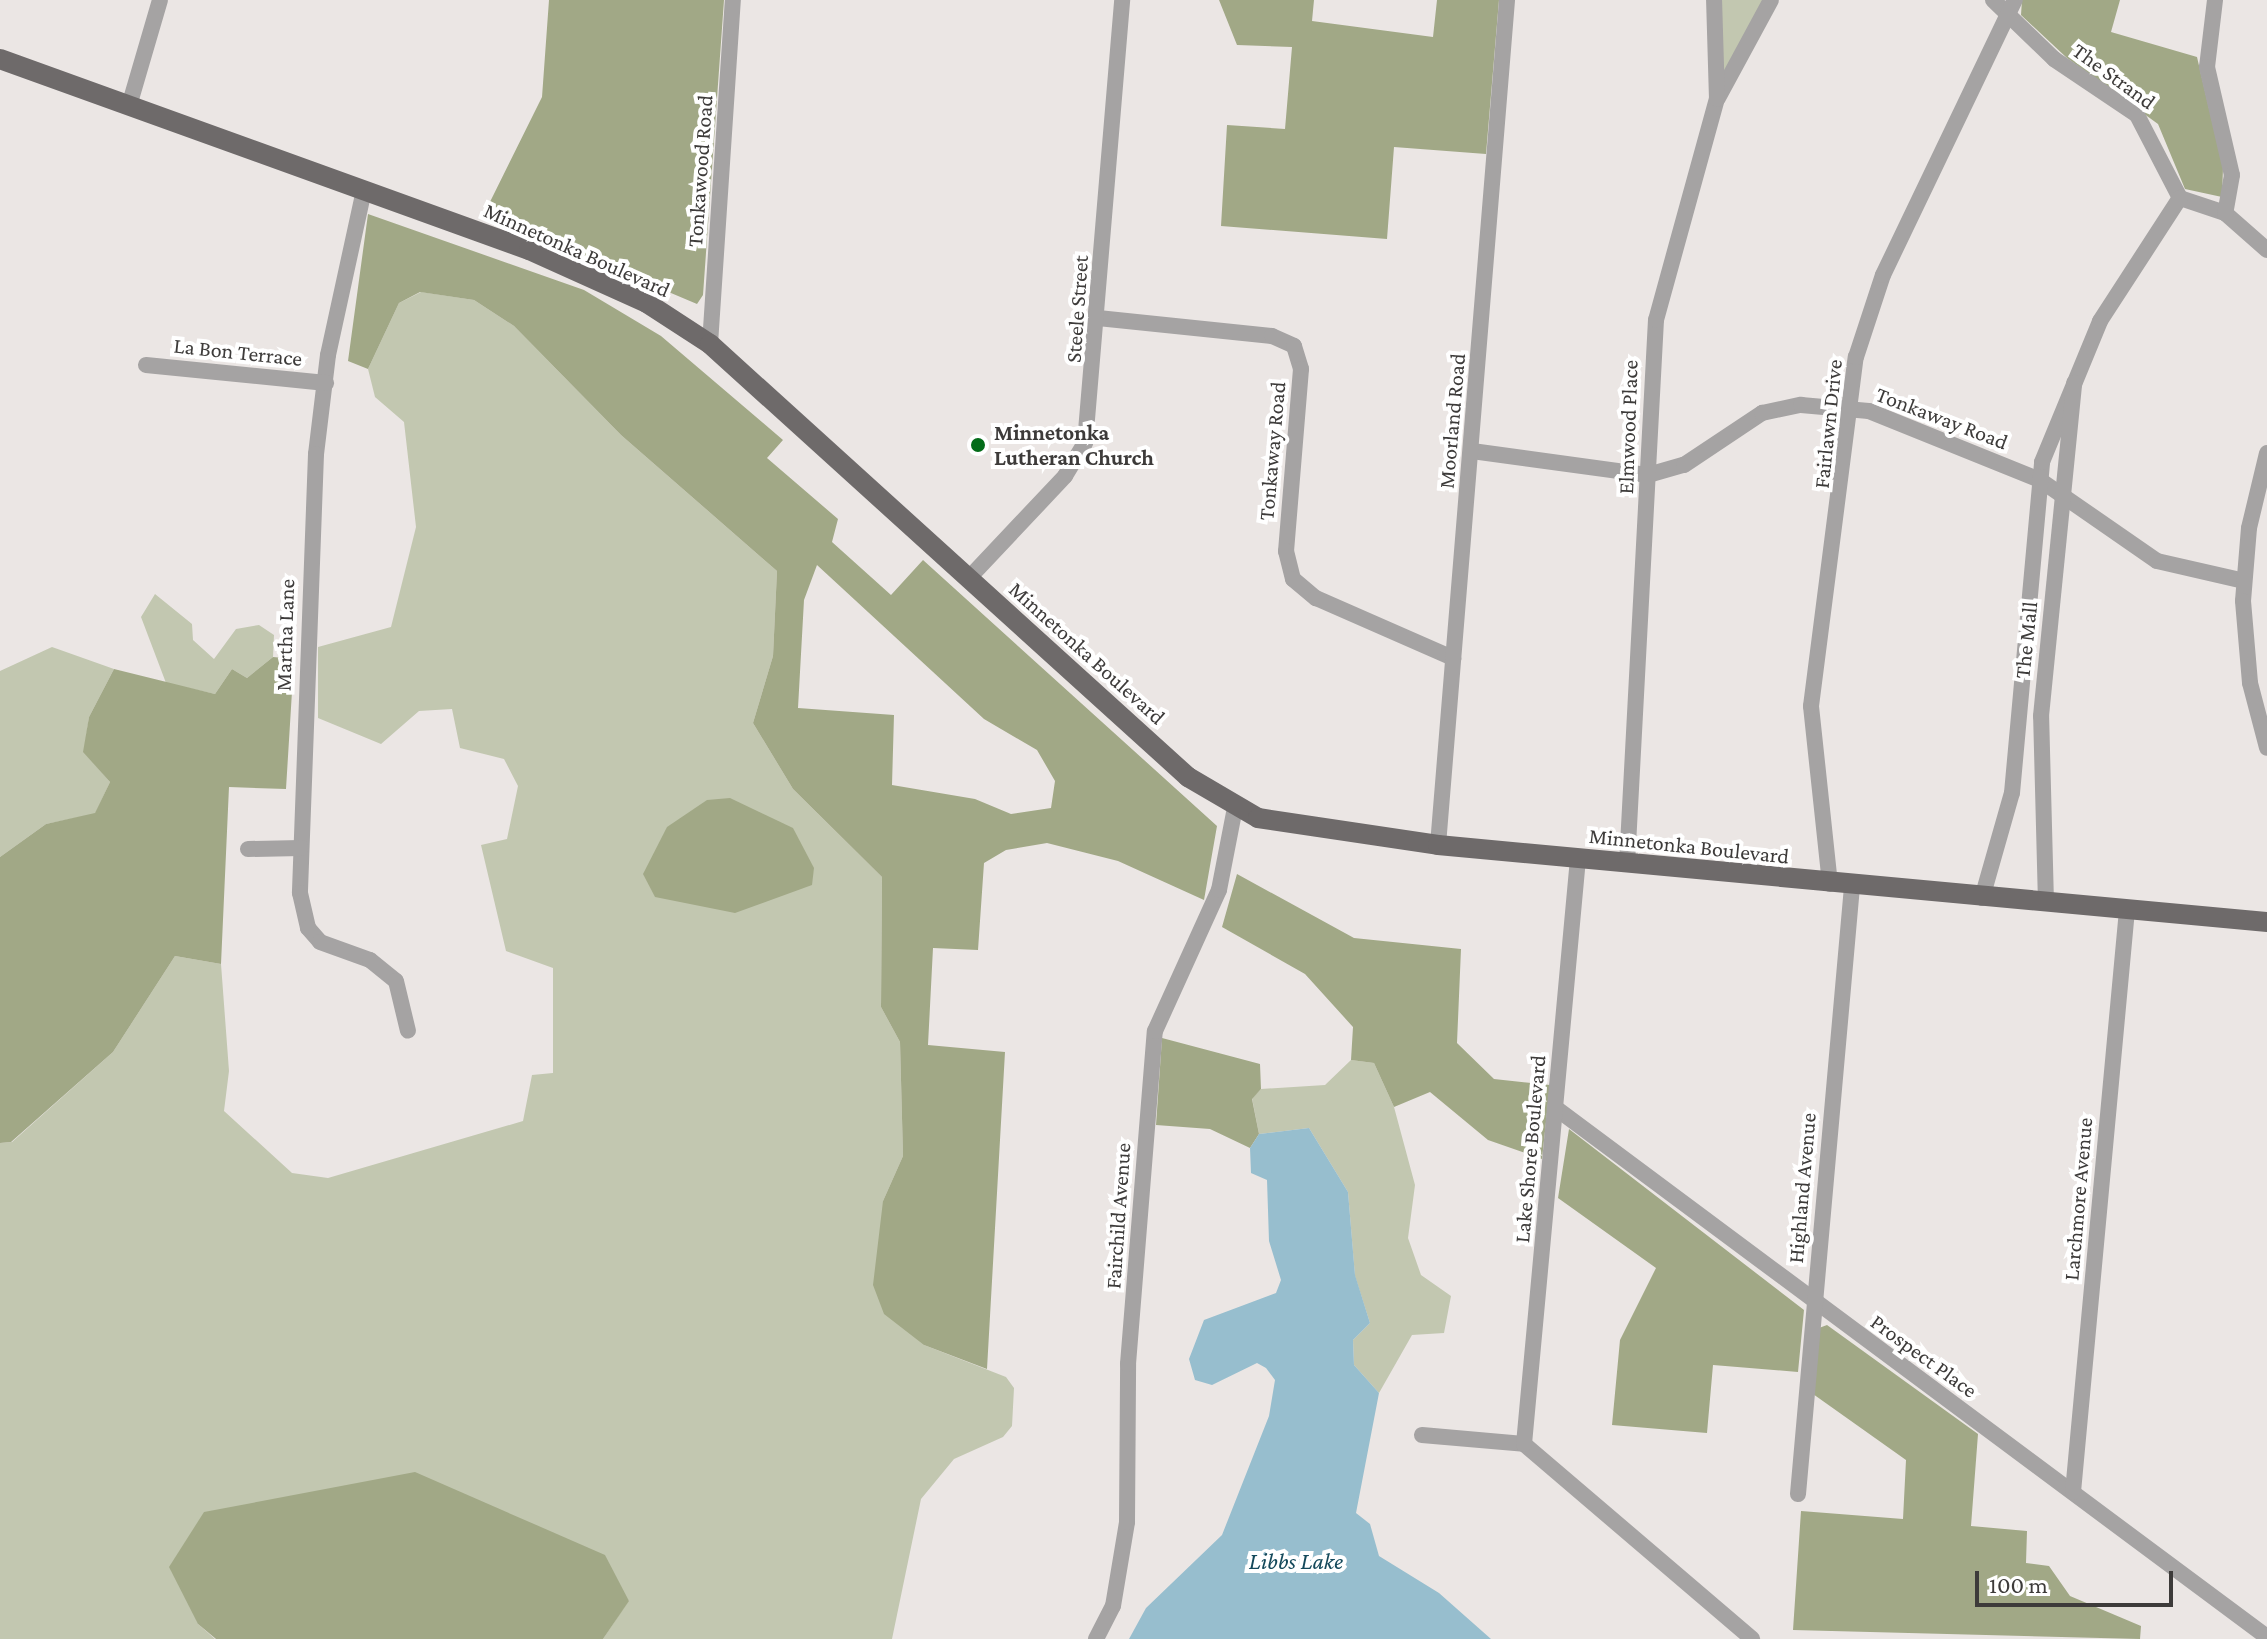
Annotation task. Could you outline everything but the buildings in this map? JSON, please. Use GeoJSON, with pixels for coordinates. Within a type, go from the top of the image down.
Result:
{"type":"FeatureCollection","features":[{"type":"Feature","properties":{"kind":"main road","name":"Minnetonka Boulevard"},"geometry":{"type":"LineString","coordinates":[[0,59],[529,250],[647,303],[710,344],[1188,777],[1235,808],[1281,825],[1438,845],[1830,884],[2267,922]]}},
{"type":"Feature","properties":{"kind":"street"},"geometry":{"type":"LineString","coordinates":[[129,106],[160,0]]}},
{"type":"Feature","properties":{"kind":"street","name":"Tonkawood Road"},"geometry":{"type":"LineString","coordinates":[[710,344],[733,0]]}},
{"type":"Feature","properties":{"kind":"street","name":"Steele Street"},"geometry":{"type":"LineString","coordinates":[[969,578],[1065,476],[1085,443],[1098,318],[1122,0]]}},
{"type":"Feature","properties":{"kind":"street","name":"Moorland Road"},"geometry":{"type":"LineString","coordinates":[[1438,845],[1507,0]]}},
{"type":"Feature","properties":{"kind":"street","name":"Elmwood Place"},"geometry":{"type":"LineString","coordinates":[[1627,864],[1656,320],[1717,99],[1714,0]]}},
{"type":"Feature","properties":{"kind":"street"},"geometry":{"type":"LineString","coordinates":[[1717,99],[1771,0]]}},
{"type":"Feature","properties":{"kind":"street","name":"The Strand"},"geometry":{"type":"LineString","coordinates":[[1993,0],[2012,8],[2054,59],[2137,115],[2180,198]]}},
{"type":"Feature","properties":{"kind":"street"},"geometry":{"type":"LineString","coordinates":[[2215,0],[2208,76],[2232,175],[2225,213]]}},
{"type":"Feature","properties":{"kind":"street","name":"Fairlawn Drive"},"geometry":{"type":"LineString","coordinates":[[1830,884],[1811,706],[1856,357],[1883,275],[2012,8]]}},
{"type":"Feature","properties":{"kind":"street","name":"Martha Lane"},"geometry":{"type":"LineString","coordinates":[[364,190],[326,383],[313,507],[301,848],[308,928],[335,952],[383,969],[404,997],[408,1031]]}},
{"type":"Feature","properties":{"kind":"street"},"geometry":{"type":"LineString","coordinates":[[2180,198],[2225,213],[2267,250]]}},
{"type":"Feature","properties":{"kind":"street","name":"The Mall"},"geometry":{"type":"LineString","coordinates":[[1982,898],[2012,793],[2040,480],[2074,383],[2121,283],[2180,198]]}},
{"type":"Feature","properties":{"kind":"street","name":"Tonkaway Road"},"geometry":{"type":"LineString","coordinates":[[1098,318],[1272,336],[1294,346],[1301,369],[1286,551],[1293,579],[1316,598],[1453,658]]}},
{"type":"Feature","properties":{"kind":"street","name":"La Bon Terrace"},"geometry":{"type":"LineString","coordinates":[[146,365],[326,383]]}},
{"type":"Feature","properties":{"kind":"street","name":"The Mall"},"geometry":{"type":"LineString","coordinates":[[2046,903],[2041,716],[2074,383]]}},
{"type":"Feature","properties":{"kind":"street","name":"Tonkaway Road"},"geometry":{"type":"LineString","coordinates":[[1472,451],[1648,475],[1684,465],[1762,413],[1850,408],[2040,480],[2157,561],[2244,581]]}},
{"type":"Feature","properties":{"kind":"street"},"geometry":{"type":"LineString","coordinates":[[2267,453],[2244,581],[2250,683],[2267,748]]}},
{"type":"Feature","properties":{"kind":"street","name":"Fairchild Avenue"},"geometry":{"type":"LineString","coordinates":[[1096,1639],[1113,1606],[1127,1522],[1128,1364],[1155,1031],[1219,890],[1235,808]]}},
{"type":"Feature","properties":{"kind":"street"},"geometry":{"type":"LineString","coordinates":[[248,849],[301,848]]}},
{"type":"Feature","properties":{"kind":"street","name":"Lake Shore Boulevard"},"geometry":{"type":"LineString","coordinates":[[1524,1444],[1578,859]]}},
{"type":"Feature","properties":{"kind":"street","name":"Highland Avenue"},"geometry":{"type":"LineString","coordinates":[[1798,1494],[1852,886]]}},
{"type":"Feature","properties":{"kind":"street","name":"Larchmore Avenue"},"geometry":{"type":"LineString","coordinates":[[2073,1492],[2127,910]]}},
{"type":"Feature","properties":{"kind":"street","name":"Prospect Place"},"geometry":{"type":"LineString","coordinates":[[1557,1109],[1813,1303],[2267,1637]]}},
{"type":"Feature","properties":{"kind":"street"},"geometry":{"type":"LineString","coordinates":[[1422,1435],[1524,1444],[1752,1639]]}},
{"type":"Feature","properties":{"kind":"green space"},"geometry":{"type":"Polygon","coordinates":[[[549,0],[724,0],[703,295],[697,304],[484,214],[542,97],[549,0]]]}},
{"type":"Feature","properties":{"kind":"green space"},"geometry":{"type":"Polygon","coordinates":[[[1219,0],[1314,0],[1312,21],[1433,37],[1437,0],[1499,0],[1486,154],[1394,147],[1387,239],[1221,226],[1227,125],[1285,129],[1292,47],[1237,45],[1219,0]]]}},
{"type":"Feature","properties":{"kind":"green space"},"geometry":{"type":"Polygon","coordinates":[[[1722,0],[1765,0],[1722,75],[1722,0]]]}},
{"type":"Feature","properties":{"kind":"green space"},"geometry":{"type":"Polygon","coordinates":[[[2022,0],[2120,0],[2111,32],[2197,57],[2223,168],[2222,197],[2185,189],[2158,124],[2067,58],[2021,15],[2022,0]]]}},
{"type":"Feature","properties":{"kind":"green space"},"geometry":{"type":"Polygon","coordinates":[[[368,214],[584,290],[661,336],[783,440],[767,458],[838,519],[832,542],[891,595],[923,560],[1217,826],[1204,900],[1118,861],[1047,843],[1006,850],[984,863],[978,950],[933,948],[928,1045],[1005,1052],[987,1369],[924,1345],[884,1314],[873,1285],[883,1201],[903,1156],[900,1042],[881,1007],[882,877],[793,789],[753,723],[773,656],[777,571],[621,435],[514,326],[474,300],[420,292],[399,303],[368,369],[348,361],[368,214]],[[817,565],[804,600],[798,708],[894,715],[892,785],[975,799],[1011,814],[1051,808],[1055,781],[1037,750],[984,719],[817,565]]]}},
{"type":"Feature","properties":{"kind":"green space"},"geometry":{"type":"Polygon","coordinates":[[[421,292],[474,300],[514,326],[621,435],[777,571],[773,656],[753,723],[793,789],[882,877],[881,1007],[900,1042],[903,1156],[883,1201],[924,1345],[1006,1377],[1014,1388],[1012,1426],[1003,1437],[954,1459],[921,1499],[892,1639],[603,1639],[629,1600],[198,1624],[215,1639],[0,1639],[0,1143],[12,1142],[113,1052],[175,956],[221,964],[229,1071],[224,1111],[292,1173],[328,1178],[523,1121],[532,1075],[553,1073],[553,968],[506,951],[481,845],[507,839],[518,786],[504,759],[460,748],[452,709],[419,711],[381,744],[318,718],[318,647],[391,627],[416,527],[404,422],[375,397],[368,369],[399,303],[421,292]]]}},
{"type":"Feature","properties":{"kind":"green space"},"geometry":{"type":"Polygon","coordinates":[[[155,594],[192,624],[193,640],[214,659],[236,629],[259,625],[274,635],[273,657],[247,678],[232,669],[215,694],[166,683],[141,617],[155,594]]]}},
{"type":"Feature","properties":{"kind":"green space"},"geometry":{"type":"Polygon","coordinates":[[[52,647],[114,669],[89,717],[84,752],[110,782],[95,814],[46,824],[0,857],[0,671],[52,647]]]}},
{"type":"Feature","properties":{"kind":"green space"},"geometry":{"type":"Polygon","coordinates":[[[273,657],[294,659],[286,789],[229,787],[221,964],[175,956],[113,1052],[11,1142],[0,1143],[0,857],[46,824],[95,813],[110,782],[83,752],[89,717],[114,669],[215,694],[232,669],[247,678],[273,657]]]}},
{"type":"Feature","properties":{"kind":"green space"},"geometry":{"type":"Polygon","coordinates":[[[730,798],[793,828],[814,868],[812,885],[735,913],[655,897],[643,874],[667,827],[707,800],[730,798]]]}},
{"type":"Feature","properties":{"kind":"green space"},"geometry":{"type":"Polygon","coordinates":[[[1237,874],[1354,938],[1461,949],[1457,1043],[1494,1079],[1550,1085],[1542,1159],[1488,1140],[1430,1092],[1394,1107],[1374,1063],[1351,1060],[1353,1027],[1305,974],[1222,927],[1237,874]]]}},
{"type":"Feature","properties":{"kind":"green space"},"geometry":{"type":"Polygon","coordinates":[[[1162,1038],[1260,1064],[1261,1089],[1252,1099],[1259,1134],[1250,1148],[1210,1129],[1156,1125],[1162,1038]]]}},
{"type":"Feature","properties":{"kind":"green space"},"geometry":{"type":"Polygon","coordinates":[[[1351,1060],[1374,1063],[1394,1107],[1415,1185],[1408,1238],[1421,1275],[1451,1296],[1444,1333],[1412,1335],[1379,1393],[1354,1365],[1353,1340],[1370,1323],[1355,1276],[1348,1192],[1309,1128],[1259,1134],[1252,1098],[1261,1089],[1325,1085],[1351,1060]]]}},
{"type":"Feature","properties":{"kind":"green space"},"geometry":{"type":"Polygon","coordinates":[[[1569,1129],[1804,1310],[1798,1372],[1713,1365],[1707,1433],[1612,1425],[1620,1340],[1656,1268],[1558,1198],[1569,1129]]]}},
{"type":"Feature","properties":{"kind":"green space"},"geometry":{"type":"Polygon","coordinates":[[[1827,1325],[1978,1434],[1971,1526],[2027,1531],[2026,1563],[2049,1566],[2070,1596],[2141,1626],[2140,1639],[1793,1630],[1801,1511],[1903,1519],[1906,1460],[1813,1394],[1819,1328],[1827,1325]]]}},
{"type":"Feature","properties":{"kind":"green space"},"geometry":{"type":"Polygon","coordinates":[[[415,1472],[605,1555],[629,1601],[603,1639],[216,1639],[198,1624],[169,1567],[204,1512],[415,1472]]]}},
{"type":"Feature","properties":{"kind":"water","name":"Libbs Lake"},"geometry":{"type":"Polygon","coordinates":[[[1309,1128],[1348,1192],[1355,1275],[1370,1323],[1353,1340],[1354,1365],[1379,1393],[1356,1513],[1370,1524],[1379,1556],[1439,1593],[1491,1639],[1129,1639],[1146,1608],[1222,1535],[1269,1416],[1275,1380],[1266,1368],[1257,1363],[1212,1385],[1195,1380],[1189,1359],[1204,1320],[1276,1293],[1281,1280],[1269,1241],[1267,1180],[1251,1173],[1250,1148],[1259,1134],[1309,1128]]]}},
{"type":"Feature","properties":{"kind":"place","name":"Minnetonka Lutheran Church"},"geometry":{"type":"Point","coordinates":[978,445]}}]}
